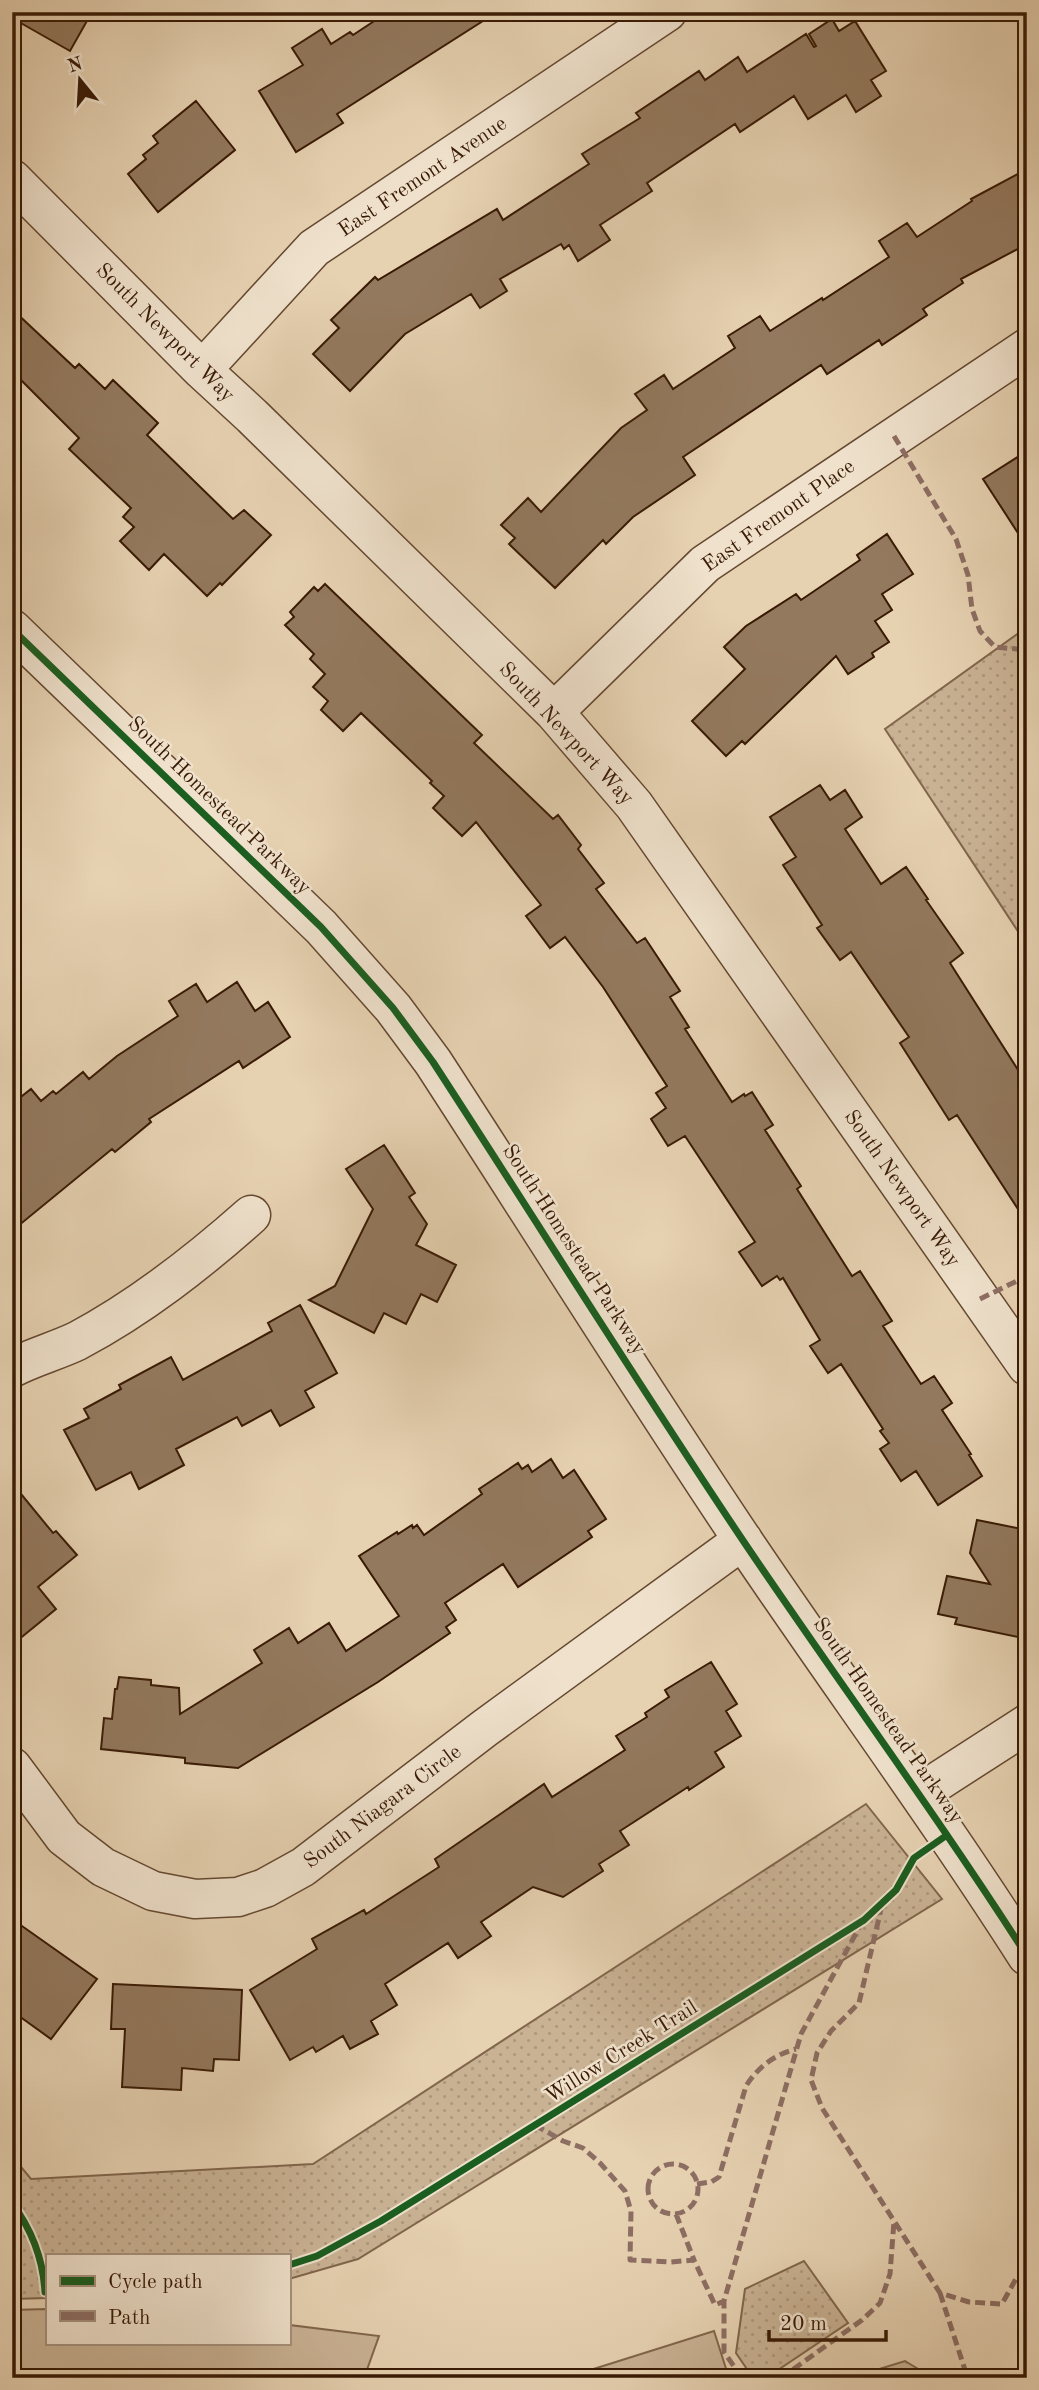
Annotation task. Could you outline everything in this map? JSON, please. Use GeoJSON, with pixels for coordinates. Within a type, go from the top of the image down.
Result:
{"type":"FeatureCollection","features":[{"type":"Feature","properties":{"kind":"street","name":"East Fremont Avenue"},"geometry":{"type":"LineString","coordinates":[[202,370],[314,248],[667,12]]}},
{"type":"Feature","properties":{"kind":"street","name":"South Newport Way"},"geometry":{"type":"LineString","coordinates":[[12,179],[202,370],[554,712],[634,805],[1027,1366]]}},
{"type":"Feature","properties":{"kind":"street","name":"East Fremont Place"},"geometry":{"type":"LineString","coordinates":[[554,712],[705,564],[1027,348]]}},
{"type":"Feature","properties":{"kind":"street","name":"South Homestead Parkway"},"geometry":{"type":"LineString","coordinates":[[12,629],[321,927],[393,1008],[433,1062],[743,1539],[828,1665],[920,1793],[1027,1956]]}},
{"type":"Feature","properties":{"kind":"street"},"geometry":{"type":"LineString","coordinates":[[12,1368],[75,1342],[133,1308],[197,1263],[251,1215]]}},
{"type":"Feature","properties":{"kind":"street","name":"South Niagara Circle"},"geometry":{"type":"LineString","coordinates":[[12,1767],[64,1837],[103,1867],[153,1891],[205,1899],[238,1897],[265,1888],[303,1867],[485,1728],[743,1539]]}},
{"type":"Feature","properties":{"kind":"street"},"geometry":{"type":"LineString","coordinates":[[920,1793],[1027,1724]]}},
{"type":"Feature","properties":{"kind":"shaded area"},"geometry":{"type":"Polygon","coordinates":[[[1027,627],[1027,945],[885,729],[1027,627]]]}},
{"type":"Feature","properties":{"kind":"shaded area"},"geometry":{"type":"Polygon","coordinates":[[[866,1804],[942,1899],[358,2259],[290,2279],[290,2254],[46,2254],[46,2298],[12,2299],[12,2156],[31,2179],[313,2164],[866,1804]]]}},
{"type":"Feature","properties":{"kind":"shaded area"},"geometry":{"type":"Polygon","coordinates":[[[804,2261],[848,2323],[766,2378],[753,2378],[736,2353],[745,2289],[804,2261]]]}},
{"type":"Feature","properties":{"kind":"shaded area"},"geometry":{"type":"Polygon","coordinates":[[[46,2309],[46,2344],[290,2344],[290,2325],[379,2336],[364,2378],[12,2378],[12,2310],[46,2309]]]}},
{"type":"Feature","properties":{"kind":"shaded area"},"geometry":{"type":"Polygon","coordinates":[[[714,2331],[729,2378],[585,2378],[584,2372],[714,2331]]]}},
{"type":"Feature","properties":{"kind":"shaded area"},"geometry":{"type":"Polygon","coordinates":[[[905,2361],[933,2378],[850,2378],[905,2361]]]}},
{"type":"Feature","properties":{"kind":"building"},"geometry":{"type":"Polygon","coordinates":[[[12,12],[92,12],[70,51],[12,18],[12,12]]]}},
{"type":"Feature","properties":{"kind":"building"},"geometry":{"type":"Polygon","coordinates":[[[388,12],[497,12],[337,114],[343,123],[296,152],[259,91],[303,65],[292,48],[322,29],[331,44],[350,32],[353,35],[388,12]]]}},
{"type":"Feature","properties":{"kind":"building"},"geometry":{"type":"Polygon","coordinates":[[[832,19],[839,31],[855,21],[886,71],[871,80],[881,96],[856,112],[846,95],[808,119],[794,96],[740,132],[735,124],[647,183],[652,191],[600,225],[610,240],[578,261],[569,245],[564,249],[561,244],[500,279],[507,291],[480,308],[471,294],[405,334],[350,391],[313,354],[339,328],[331,320],[375,277],[378,280],[497,209],[503,220],[589,164],[582,154],[640,118],[636,113],[699,71],[705,80],[738,57],[747,72],[806,34],[814,47],[816,46],[809,34],[832,19]]]}},
{"type":"Feature","properties":{"kind":"building"},"geometry":{"type":"Polygon","coordinates":[[[196,101],[235,150],[158,212],[128,174],[146,159],[143,155],[158,143],[153,136],[196,101]]]}},
{"type":"Feature","properties":{"kind":"building"},"geometry":{"type":"Polygon","coordinates":[[[1027,169],[1027,244],[961,279],[963,283],[923,309],[927,315],[882,345],[879,340],[827,374],[821,365],[683,457],[695,475],[633,517],[606,544],[603,540],[555,588],[509,544],[515,538],[501,525],[528,498],[541,512],[621,428],[647,410],[635,394],[664,375],[673,389],[735,348],[728,336],[760,316],[770,331],[889,257],[879,241],[907,223],[917,237],[972,201],[971,199],[1027,169]]]}},
{"type":"Feature","properties":{"kind":"building"},"geometry":{"type":"Polygon","coordinates":[[[12,309],[75,368],[79,364],[105,389],[113,380],[158,423],[147,435],[233,519],[244,510],[271,535],[222,585],[220,583],[207,596],[164,554],[149,570],[120,541],[134,527],[123,517],[131,508],[69,449],[79,438],[12,371],[12,309]]]}},
{"type":"Feature","properties":{"kind":"building"},"geometry":{"type":"Polygon","coordinates":[[[1027,451],[1027,547],[983,479],[1027,451]]]}},
{"type":"Feature","properties":{"kind":"building"},"geometry":{"type":"Polygon","coordinates":[[[887,534],[913,574],[882,594],[892,610],[875,621],[889,642],[872,653],[874,657],[848,674],[836,656],[745,744],[742,741],[726,756],[692,721],[745,669],[724,647],[746,626],[796,594],[801,600],[860,560],[857,555],[887,534]]]}},
{"type":"Feature","properties":{"kind":"building"},"geometry":{"type":"Polygon","coordinates":[[[325,584],[482,735],[474,743],[553,819],[558,815],[581,845],[578,849],[604,883],[596,889],[637,943],[645,938],[680,991],[670,997],[689,1027],[685,1029],[732,1102],[752,1092],[773,1125],[765,1130],[801,1186],[797,1189],[852,1276],[860,1271],[892,1321],[883,1326],[921,1384],[934,1376],[952,1403],[942,1410],[982,1476],[938,1505],[916,1471],[901,1481],[880,1449],[889,1443],[880,1431],[883,1429],[841,1364],[828,1373],[810,1346],[820,1340],[783,1278],[780,1280],[777,1276],[762,1286],[739,1252],[755,1242],[685,1136],[668,1146],[651,1119],[666,1108],[656,1093],[667,1086],[603,987],[565,937],[550,948],[526,916],[541,905],[476,822],[462,836],[433,808],[444,796],[430,783],[432,781],[361,713],[343,731],[321,710],[328,701],[313,687],[325,674],[310,659],[314,654],[285,625],[294,617],[290,612],[314,587],[318,591],[325,584]]]}},
{"type":"Feature","properties":{"kind":"building"},"geometry":{"type":"Polygon","coordinates":[[[820,785],[830,800],[845,790],[862,817],[845,829],[881,884],[906,867],[963,953],[950,963],[1027,1084],[1027,1223],[957,1115],[949,1120],[900,1043],[909,1037],[851,952],[840,960],[817,928],[822,925],[783,865],[796,857],[770,817],[820,785]]]}},
{"type":"Feature","properties":{"kind":"building"},"geometry":{"type":"Polygon","coordinates":[[[237,982],[255,1011],[268,1002],[290,1037],[243,1068],[239,1061],[149,1119],[151,1122],[115,1152],[112,1149],[12,1231],[12,1104],[31,1089],[41,1101],[53,1091],[56,1094],[83,1072],[89,1079],[117,1056],[178,1016],[169,1001],[196,984],[207,1002],[237,982]]]}},
{"type":"Feature","properties":{"kind":"building"},"geometry":{"type":"Polygon","coordinates":[[[384,1145],[415,1193],[409,1197],[427,1224],[416,1245],[456,1265],[437,1302],[421,1294],[406,1324],[384,1313],[374,1333],[309,1300],[335,1286],[373,1209],[346,1169],[384,1145]]]}},
{"type":"Feature","properties":{"kind":"building"},"geometry":{"type":"Polygon","coordinates":[[[300,1305],[337,1373],[305,1391],[314,1407],[280,1426],[271,1410],[242,1426],[237,1417],[176,1449],[184,1465],[139,1489],[131,1472],[96,1490],[64,1430],[89,1418],[84,1409],[121,1389],[119,1385],[171,1357],[183,1380],[272,1331],[268,1323],[300,1305]]]}},
{"type":"Feature","properties":{"kind":"building"},"geometry":{"type":"Polygon","coordinates":[[[551,1459],[563,1478],[574,1470],[606,1519],[588,1531],[592,1537],[518,1587],[503,1564],[445,1603],[456,1620],[446,1627],[450,1633],[378,1682],[238,1768],[185,1763],[185,1758],[101,1749],[104,1718],[112,1719],[119,1677],[151,1680],[151,1685],[179,1688],[180,1714],[262,1663],[254,1650],[289,1628],[298,1643],[329,1623],[346,1651],[399,1616],[359,1556],[412,1525],[413,1528],[417,1525],[424,1535],[482,1494],[479,1489],[518,1463],[522,1469],[528,1465],[532,1472],[551,1459]]]}},
{"type":"Feature","properties":{"kind":"building"},"geometry":{"type":"Polygon","coordinates":[[[12,1483],[53,1533],[56,1531],[77,1555],[38,1587],[56,1609],[12,1645],[12,1483]]]}},
{"type":"Feature","properties":{"kind":"building"},"geometry":{"type":"Polygon","coordinates":[[[977,1520],[1027,1530],[1027,1640],[1020,1629],[1018,1637],[955,1624],[957,1618],[938,1614],[947,1576],[990,1584],[970,1553],[977,1520]]]}},
{"type":"Feature","properties":{"kind":"building"},"geometry":{"type":"Polygon","coordinates":[[[711,1662],[737,1704],[726,1711],[741,1736],[715,1752],[724,1767],[620,1831],[629,1845],[599,1864],[603,1871],[563,1897],[533,1887],[481,1922],[491,1936],[458,1958],[448,1943],[385,1984],[397,2005],[371,2021],[378,2034],[350,2049],[343,2036],[316,2052],[313,2047],[290,2060],[250,1990],[317,1949],[312,1939],[364,1910],[366,1914],[439,1867],[435,1859],[544,1784],[552,1797],[625,1750],[616,1736],[647,1717],[645,1713],[669,1697],[665,1690],[711,1662]]]}},
{"type":"Feature","properties":{"kind":"building"},"geometry":{"type":"Polygon","coordinates":[[[12,1919],[97,1979],[51,2039],[12,2011],[12,1919]]]}},
{"type":"Feature","properties":{"kind":"building"},"geometry":{"type":"Polygon","coordinates":[[[113,1984],[242,1990],[239,2060],[214,2059],[213,2071],[182,2068],[181,2090],[122,2087],[125,2029],[111,2029],[113,1984]]]}},
{"type":"Feature","properties":{"kind":"marked path"},"geometry":{"type":"LineString","coordinates":[[894,436],[956,539],[968,575],[972,609],[980,631],[995,647],[1027,650]]}},
{"type":"Feature","properties":{"kind":"marked path"},"geometry":{"type":"LineString","coordinates":[[980,1299],[1027,1276]]}},
{"type":"Feature","properties":{"kind":"marked path"},"geometry":{"type":"LineString","coordinates":[[882,1905],[859,2003],[831,2031],[817,2053],[811,2080],[822,2108],[940,2293],[969,2302],[1002,2304],[1018,2275]]}},
{"type":"Feature","properties":{"kind":"marked path"},"geometry":{"type":"LineString","coordinates":[[742,2378],[724,2352],[724,2301],[801,2034],[860,1926]]}},
{"type":"Feature","properties":{"kind":"marked path"},"geometry":{"type":"LineString","coordinates":[[697,2184],[711,2182],[719,2177],[750,2079],[774,2058],[796,2049]]}},
{"type":"Feature","properties":{"kind":"marked path"},"geometry":{"type":"LineString","coordinates":[[535,2125],[563,2141],[583,2148],[625,2191],[631,2211],[630,2260],[694,2260],[715,2305],[724,2301]]}},
{"type":"Feature","properties":{"kind":"marked path"},"geometry":{"type":"LineString","coordinates":[[673,2164],[691,2171],[698,2189],[691,2207],[673,2214],[655,2207],[648,2189],[655,2171],[673,2164]]}},
{"type":"Feature","properties":{"kind":"marked path"},"geometry":{"type":"LineString","coordinates":[[676,2214],[694,2260]]}},
{"type":"Feature","properties":{"kind":"marked path"},"geometry":{"type":"LineString","coordinates":[[781,2378],[862,2320],[880,2303],[890,2274],[894,2221]]}},
{"type":"Feature","properties":{"kind":"marked path"},"geometry":{"type":"LineString","coordinates":[[940,2293],[965,2370],[961,2378]]}},
{"type":"Feature","properties":{"kind":"cycle path"},"geometry":{"type":"LineString","coordinates":[[12,629],[321,927],[393,1008],[433,1062],[744,1542],[958,1851],[1027,1956]]}},
{"type":"Feature","properties":{"kind":"cycle path","name":"Willow Creek Trail"},"geometry":{"type":"LineString","coordinates":[[290,2265],[317,2256],[381,2221],[864,1920],[896,1890],[914,1858],[947,1835]]}},
{"type":"Feature","properties":{"kind":"cycle path"},"geometry":{"type":"LineString","coordinates":[[12,2203],[35,2245],[45,2292]]}}]}
